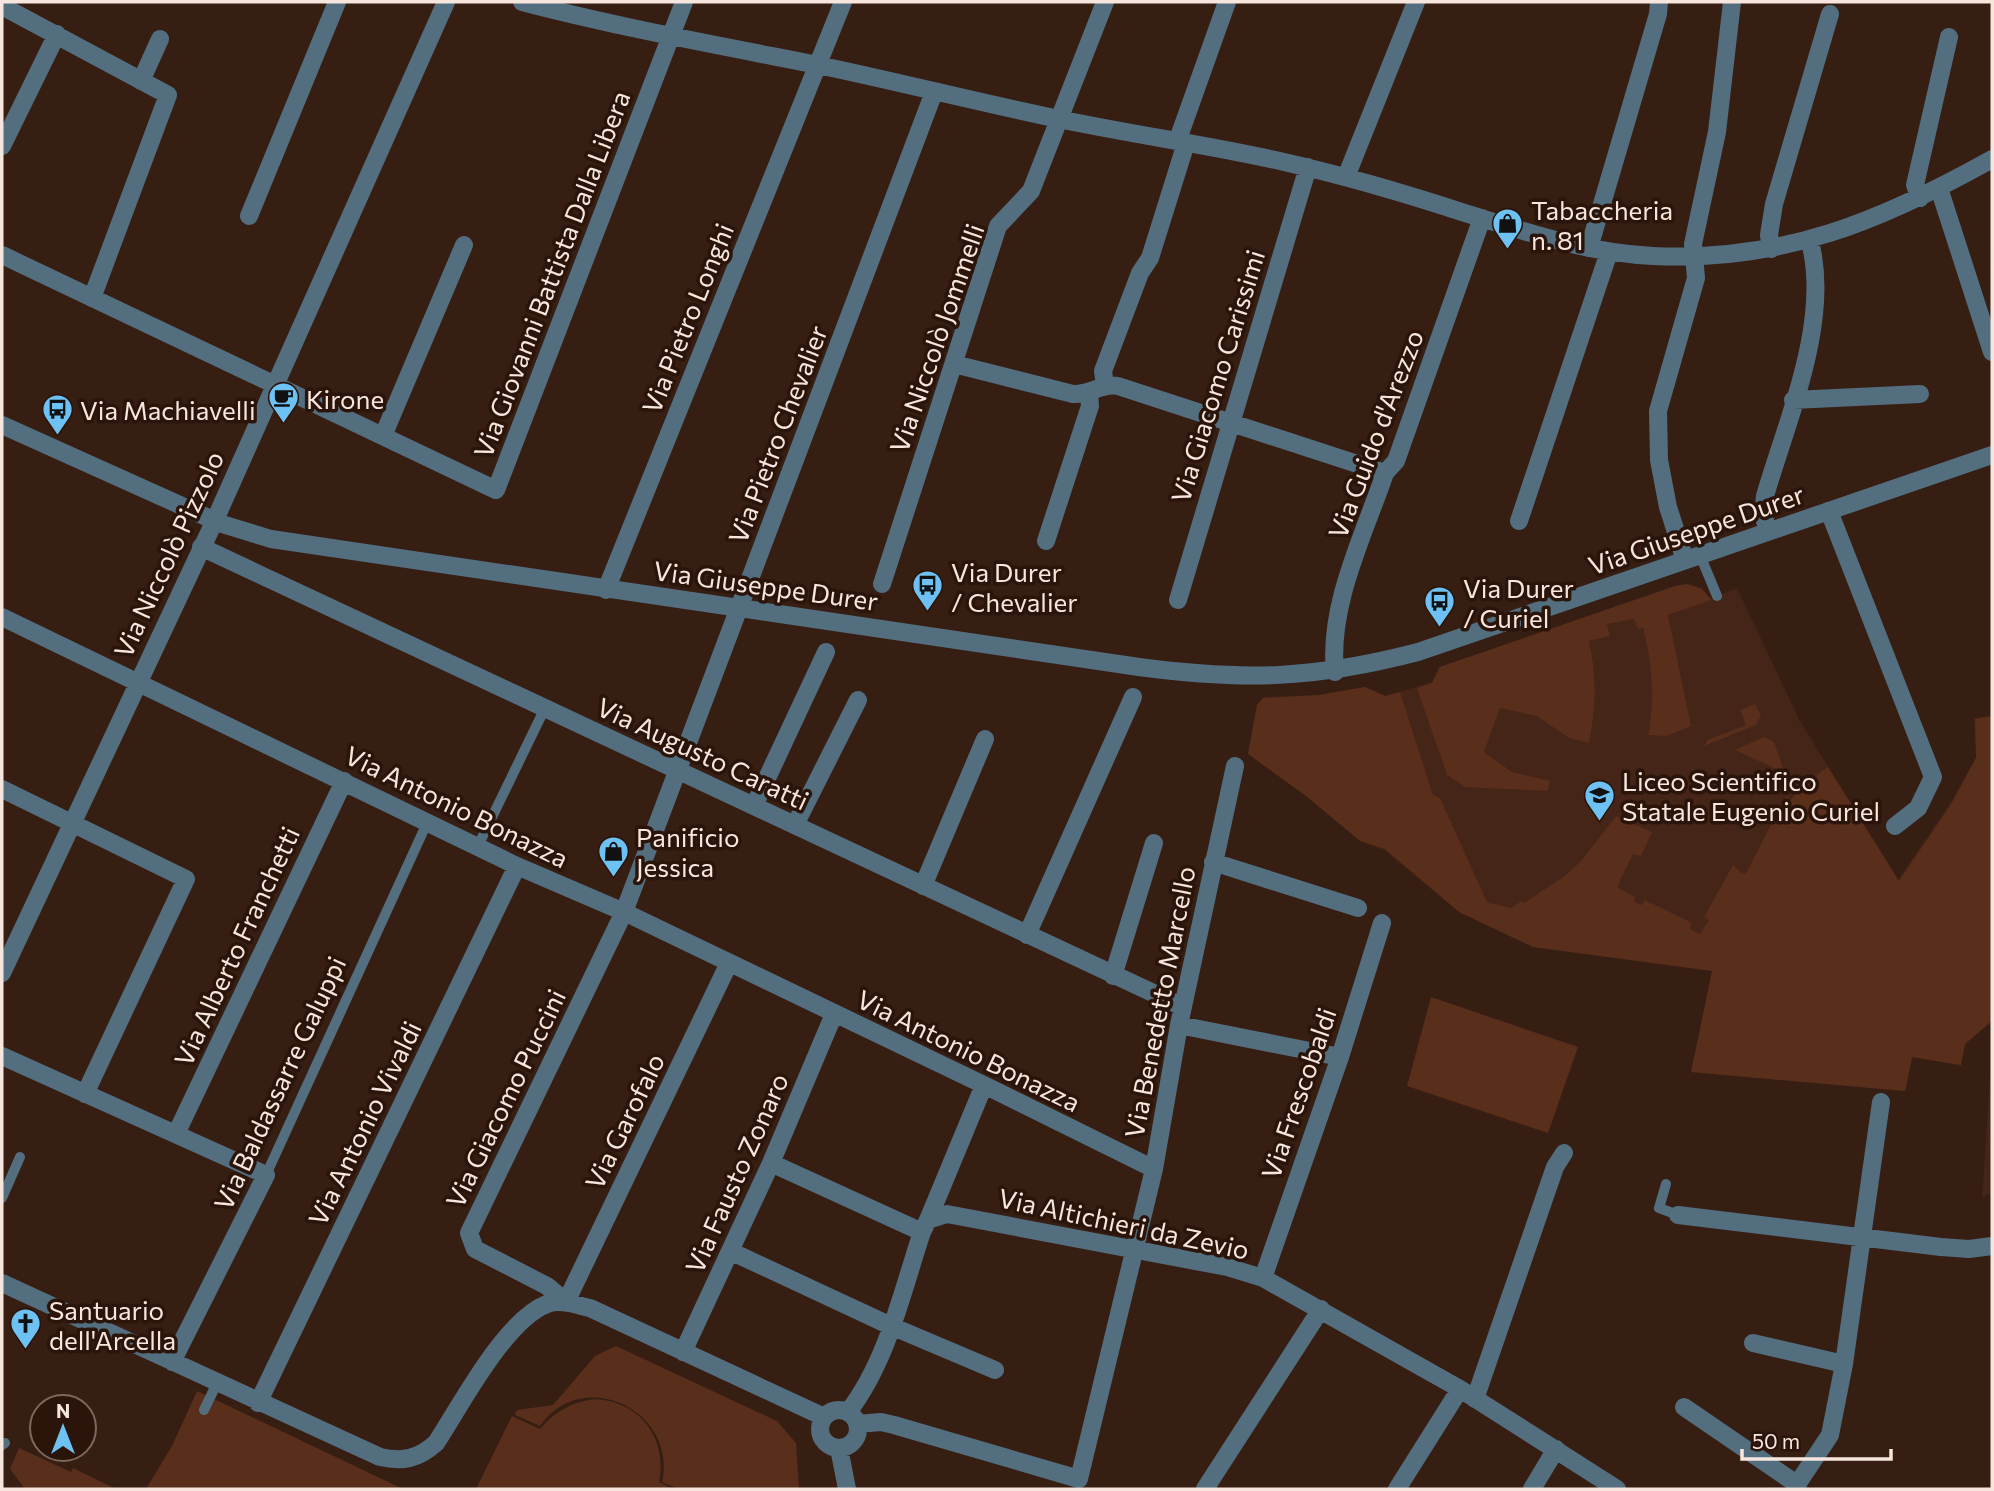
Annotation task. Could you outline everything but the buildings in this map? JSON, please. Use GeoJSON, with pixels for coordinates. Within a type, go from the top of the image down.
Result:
{"type":"FeatureCollection","features":[{"type":"Feature","properties":{"kind":"street"},"geometry":{"type":"LineString","coordinates":[[249,216],[337,2]]}},
{"type":"Feature","properties":{"kind":"street","name":"Via Niccolò Pizzolo"},"geometry":{"type":"LineString","coordinates":[[2,973],[215,520],[446,2]]}},
{"type":"Feature","properties":{"kind":"street"},"geometry":{"type":"LineString","coordinates":[[522,2],[580,9],[670,37],[816,65],[1059,119],[1307,167],[1482,218],[1533,236],[1609,252],[1653,256],[1694,255],[1771,249],[1810,242],[1920,198],[1992,159]]}},
{"type":"Feature","properties":{"kind":"street"},"geometry":{"type":"LineString","coordinates":[[670,37],[684,2]]}},
{"type":"Feature","properties":{"kind":"street","name":"Via Pietro Longhi"},"geometry":{"type":"LineString","coordinates":[[606,590],[843,2]]}},
{"type":"Feature","properties":{"kind":"street","name":"Via Niccolò Jommelli"},"geometry":{"type":"LineString","coordinates":[[882,584],[999,226],[1031,191],[1105,2]]}},
{"type":"Feature","properties":{"kind":"street"},"geometry":{"type":"LineString","coordinates":[[1045,541],[1090,406],[1140,273],[1150,258],[1182,143],[1227,2]]}},
{"type":"Feature","properties":{"kind":"street"},"geometry":{"type":"LineString","coordinates":[[1346,177],[1416,2]]}},
{"type":"Feature","properties":{"kind":"street"},"geometry":{"type":"LineString","coordinates":[[1589,248],[1658,14],[1659,2]]}},
{"type":"Feature","properties":{"kind":"street"},"geometry":{"type":"LineString","coordinates":[[1692,558],[1668,507],[1656,436],[1658,411],[1667,371],[1696,278],[1693,244],[1717,132],[1732,2]]}},
{"type":"Feature","properties":{"kind":"street"},"geometry":{"type":"LineString","coordinates":[[10,6],[168,95],[92,298]]}},
{"type":"Feature","properties":{"kind":"street"},"geometry":{"type":"LineString","coordinates":[[1771,249],[1769,235],[1774,204],[1830,14]]}},
{"type":"Feature","properties":{"kind":"street"},"geometry":{"type":"LineString","coordinates":[[2,146],[57,34]]}},
{"type":"Feature","properties":{"kind":"street","name":"Via Giovanni Battista Dalla Libera"},"geometry":{"type":"LineString","coordinates":[[2,255],[496,490],[670,37]]}},
{"type":"Feature","properties":{"kind":"street"},"geometry":{"type":"LineString","coordinates":[[1920,198],[1915,186],[1949,37]]}},
{"type":"Feature","properties":{"kind":"street"},"geometry":{"type":"LineString","coordinates":[[141,80],[160,39]]}},
{"type":"Feature","properties":{"kind":"street","name":"Via Pietro Chevalier"},"geometry":{"type":"LineString","coordinates":[[624,912],[934,92]]}},
{"type":"Feature","properties":{"kind":"street","name":"Via Giacomo Carissimi"},"geometry":{"type":"LineString","coordinates":[[1178,600],[1229,421],[1307,167]]}},
{"type":"Feature","properties":{"kind":"street"},"geometry":{"type":"LineString","coordinates":[[1940,188],[1992,352]]}},
{"type":"Feature","properties":{"kind":"street","name":"Via Guido d'Arezzo"},"geometry":{"type":"LineString","coordinates":[[1335,672],[1333,654],[1339,612],[1385,473],[1396,461],[1482,218]]}},
{"type":"Feature","properties":{"kind":"street"},"geometry":{"type":"LineString","coordinates":[[1769,531],[1763,516],[1765,496],[1812,329],[1816,294],[1810,242]]}},
{"type":"Feature","properties":{"kind":"street"},"geometry":{"type":"LineString","coordinates":[[383,436],[464,245]]}},
{"type":"Feature","properties":{"kind":"street"},"geometry":{"type":"LineString","coordinates":[[1519,521],[1609,252]]}},
{"type":"Feature","properties":{"kind":"street"},"geometry":{"type":"LineString","coordinates":[[954,364],[1073,394],[1118,386],[1385,473]]}},
{"type":"Feature","properties":{"kind":"street"},"geometry":{"type":"LineString","coordinates":[[1793,400],[1920,394]]}},
{"type":"Feature","properties":{"kind":"street","name":"Via Giuseppe Durer"},"geometry":{"type":"LineString","coordinates":[[2,425],[215,520],[271,539],[1199,675],[1286,676],[1335,672],[1418,652],[1992,455]]}},
{"type":"Feature","properties":{"kind":"street"},"geometry":{"type":"LineString","coordinates":[[1829,511],[1933,777],[1918,808],[1895,826]]}},
{"type":"Feature","properties":{"kind":"street","name":"Via Augusto Caratti"},"geometry":{"type":"LineString","coordinates":[[201,547],[1183,1007]]}},
{"type":"Feature","properties":{"kind":"street","name":"Via Antonio Bonazza"},"geometry":{"type":"LineString","coordinates":[[2,617],[517,866],[624,912],[1154,1169]]}},
{"type":"Feature","properties":{"kind":"street"},"geometry":{"type":"LineString","coordinates":[[754,806],[826,652]]}},
{"type":"Feature","properties":{"kind":"street"},"geometry":{"type":"LineString","coordinates":[[1027,935],[1133,697]]}},
{"type":"Feature","properties":{"kind":"street"},"geometry":{"type":"LineString","coordinates":[[795,825],[858,700]]}},
{"type":"Feature","properties":{"kind":"street"},"geometry":{"type":"LineString","coordinates":[[923,886],[985,739]]}},
{"type":"Feature","properties":{"kind":"street","name":"Via Benedetto Marcello"},"geometry":{"type":"LineString","coordinates":[[1078,1484],[1154,1169],[1179,1025],[1235,766]]}},
{"type":"Feature","properties":{"kind":"street","name":"Via Alberto Franchetti"},"geometry":{"type":"LineString","coordinates":[[176,1133],[344,781]]}},
{"type":"Feature","properties":{"kind":"street"},"geometry":{"type":"LineString","coordinates":[[2,789],[186,879],[85,1094]]}},
{"type":"Feature","properties":{"kind":"street"},"geometry":{"type":"LineString","coordinates":[[1113,976],[1154,843]]}},
{"type":"Feature","properties":{"kind":"street"},"geometry":{"type":"LineString","coordinates":[[1213,862],[1358,908]]}},
{"type":"Feature","properties":{"kind":"street","name":"Via Antonio Vivaldi"},"geometry":{"type":"LineString","coordinates":[[258,1403],[517,866]]}},
{"type":"Feature","properties":{"kind":"street","name":"Via Giacomo Puccini"},"geometry":{"type":"LineString","coordinates":[[566,1302],[547,1286],[475,1249],[469,1233],[624,912]]}},
{"type":"Feature","properties":{"kind":"street","name":"Via Frescobaldi"},"geometry":{"type":"LineString","coordinates":[[1263,1278],[1340,1057],[1382,923]]}},
{"type":"Feature","properties":{"kind":"street","name":"Via Garofalo"},"geometry":{"type":"LineString","coordinates":[[566,1302],[729,963]]}},
{"type":"Feature","properties":{"kind":"street","name":"Via Fausto Zonaro"},"geometry":{"type":"LineString","coordinates":[[683,1352],[771,1163],[834,1014]]}},
{"type":"Feature","properties":{"kind":"street"},"geometry":{"type":"LineString","coordinates":[[1179,1025],[1340,1057]]}},
{"type":"Feature","properties":{"kind":"street"},"geometry":{"type":"LineString","coordinates":[[2,1055],[266,1175]]}},
{"type":"Feature","properties":{"kind":"street"},"geometry":{"type":"LineString","coordinates":[[984,1085],[925,1226],[891,1326],[853,1418],[855,1439],[839,1448],[830,1446],[821,1436],[820,1423],[835,1410],[853,1418],[894,1425],[1078,1484]]}},
{"type":"Feature","properties":{"kind":"street"},"geometry":{"type":"LineString","coordinates":[[1684,1407],[1796,1487],[1830,1435],[1844,1364],[1881,1102]]}},
{"type":"Feature","properties":{"kind":"street"},"geometry":{"type":"LineString","coordinates":[[1397,1489],[1467,1394],[1555,1167],[1564,1153]]}},
{"type":"Feature","properties":{"kind":"street"},"geometry":{"type":"LineString","coordinates":[[771,1163],[925,1226]]}},
{"type":"Feature","properties":{"kind":"street","name":"Via Baldassarre Galuppi"},"geometry":{"type":"LineString","coordinates":[[172,1362],[266,1175]]}},
{"type":"Feature","properties":{"kind":"street","name":"Via Altichieri da Zevio"},"geometry":{"type":"LineString","coordinates":[[925,1226],[947,1214],[1227,1267],[1263,1278],[1467,1394],[1617,1489]]}},
{"type":"Feature","properties":{"kind":"street"},"geometry":{"type":"LineString","coordinates":[[1678,1215],[1863,1239],[1969,1249],[1992,1246]]}},
{"type":"Feature","properties":{"kind":"street"},"geometry":{"type":"LineString","coordinates":[[730,1251],[891,1326],[995,1370]]}},
{"type":"Feature","properties":{"kind":"street"},"geometry":{"type":"LineString","coordinates":[[2,1283],[380,1457],[411,1459],[424,1454],[436,1443],[516,1324],[548,1304],[566,1302],[590,1308],[793,1400],[824,1417]]}},
{"type":"Feature","properties":{"kind":"street"},"geometry":{"type":"LineString","coordinates":[[1205,1489],[1321,1309]]}},
{"type":"Feature","properties":{"kind":"street"},"geometry":{"type":"LineString","coordinates":[[1753,1343],[1844,1364]]}},
{"type":"Feature","properties":{"kind":"street"},"geometry":{"type":"LineString","coordinates":[[839,1448],[847,1489]]}},
{"type":"Feature","properties":{"kind":"street"},"geometry":{"type":"LineString","coordinates":[[1532,1489],[1556,1449]]}},
{"type":"Feature","properties":{"kind":"lane"},"geometry":{"type":"LineString","coordinates":[[1692,558],[1717,596]]}},
{"type":"Feature","properties":{"kind":"lane"},"geometry":{"type":"LineString","coordinates":[[478,846],[545,708]]}},
{"type":"Feature","properties":{"kind":"lane","name":"Via Baldassarre Galuppi"},"geometry":{"type":"LineString","coordinates":[[266,1175],[428,823]]}},
{"type":"Feature","properties":{"kind":"lane"},"geometry":{"type":"LineString","coordinates":[[2,1198],[20,1157]]}},
{"type":"Feature","properties":{"kind":"lane"},"geometry":{"type":"LineString","coordinates":[[1666,1184],[1659,1208],[1678,1215]]}},
{"type":"Feature","properties":{"kind":"lane"},"geometry":{"type":"LineString","coordinates":[[204,1410],[217,1383]]}},
{"type":"Feature","properties":{"kind":"shaded area","name":"Liceo Scientifico Statale Eugenio Curiel"},"geometry":{"type":"Polygon","coordinates":[[[1687,584],[1702,588],[1711,598],[1737,588],[1800,721],[1898,880],[1951,802],[1976,757],[1974,718],[1992,716],[1992,1021],[1965,1044],[1961,1066],[1913,1057],[1905,1091],[1691,1072],[1712,971],[1533,947],[1459,912],[1384,850],[1360,841],[1306,796],[1248,754],[1257,704],[1263,697],[1319,695],[1365,687],[1385,696],[1432,682],[1439,667],[1687,584]]]}},
{"type":"Feature","properties":{"kind":"shaded area"},"geometry":{"type":"Polygon","coordinates":[[[1687,584],[1702,589],[1711,600],[1668,615],[1691,726],[1667,736],[1648,735],[1652,681],[1643,628],[1638,629],[1634,619],[1607,624],[1610,636],[1589,641],[1595,692],[1589,743],[1569,738],[1537,716],[1500,708],[1484,752],[1512,772],[1550,781],[1548,791],[1465,787],[1447,775],[1417,688],[1432,683],[1440,667],[1687,584]]]}},
{"type":"Feature","properties":{"kind":"shaded area"},"geometry":{"type":"Polygon","coordinates":[[[1365,687],[1385,696],[1400,692],[1433,795],[1440,798],[1487,902],[1511,908],[1522,901],[1524,903],[1565,876],[1582,860],[1616,816],[1652,832],[1641,856],[1633,854],[1617,887],[1635,897],[1634,902],[1642,905],[1645,900],[1692,923],[1690,929],[1700,934],[1709,920],[1704,917],[1733,865],[1742,874],[1746,873],[1786,796],[1791,800],[1802,785],[1828,767],[1899,881],[1952,803],[1976,758],[1975,719],[1992,716],[1992,1021],[1965,1044],[1961,1065],[1912,1057],[1905,1091],[1691,1072],[1712,971],[1533,947],[1459,912],[1385,849],[1360,841],[1306,796],[1248,754],[1257,705],[1263,698],[1319,695],[1365,687]]]}},
{"type":"Feature","properties":{"kind":"shaded area"},"geometry":{"type":"Polygon","coordinates":[[[1755,704],[1761,715],[1756,725],[1704,746],[1707,740],[1746,725],[1740,710],[1755,704]]]}},
{"type":"Feature","properties":{"kind":"shaded area"},"geometry":{"type":"Polygon","coordinates":[[[1764,737],[1774,742],[1785,773],[1735,750],[1764,737]]]}},
{"type":"Feature","properties":{"kind":"shaded area"},"geometry":{"type":"Polygon","coordinates":[[[1431,997],[1578,1047],[1548,1133],[1407,1086],[1431,997]]]}},
{"type":"Feature","properties":{"kind":"shaded area"},"geometry":{"type":"Polygon","coordinates":[[[1992,1049],[1992,1192],[1982,1198],[1992,1049]]]}},
{"type":"Feature","properties":{"kind":"shaded area"},"geometry":{"type":"Polygon","coordinates":[[[616,1346],[777,1421],[796,1443],[799,1489],[678,1489],[662,1482],[663,1456],[656,1434],[642,1417],[623,1404],[601,1398],[579,1399],[558,1408],[540,1426],[515,1415],[517,1410],[553,1405],[595,1356],[616,1346]]]}},
{"type":"Feature","properties":{"kind":"shaded area"},"geometry":{"type":"Polygon","coordinates":[[[197,1391],[403,1489],[146,1489],[172,1446],[197,1391]]]}},
{"type":"Feature","properties":{"kind":"shaded area"},"geometry":{"type":"Polygon","coordinates":[[[595,1399],[611,1401],[625,1407],[647,1425],[655,1437],[659,1451],[659,1482],[673,1489],[476,1489],[512,1416],[540,1429],[564,1408],[595,1399]]]}},
{"type":"Feature","properties":{"kind":"shaded area"},"geometry":{"type":"Polygon","coordinates":[[[19,1448],[28,1452],[28,1463],[52,1463],[71,1472],[73,1468],[116,1489],[25,1489],[10,1469],[19,1448]]]}},
{"type":"Feature","properties":{"kind":"place","name":"Tabaccheria n. 81"},"geometry":{"type":"Point","coordinates":[1508,251]}},
{"type":"Feature","properties":{"kind":"place","name":"Kirone"},"geometry":{"type":"Point","coordinates":[283,425]}},
{"type":"Feature","properties":{"kind":"place","name":"Via Machiavelli"},"geometry":{"type":"Point","coordinates":[57,436]}},
{"type":"Feature","properties":{"kind":"place","name":"Via Durer / Chevalier"},"geometry":{"type":"Point","coordinates":[928,613]}},
{"type":"Feature","properties":{"kind":"place","name":"Via Durer / Curiel"},"geometry":{"type":"Point","coordinates":[1440,629]}},
{"type":"Feature","properties":{"kind":"place","name":"Liceo Scientifico Statale Eugenio Curiel"},"geometry":{"type":"Point","coordinates":[1599,822]}},
{"type":"Feature","properties":{"kind":"place","name":"Panificio Jessica"},"geometry":{"type":"Point","coordinates":[613,878]}},
{"type":"Feature","properties":{"kind":"place","name":"Santuario dell'Arcella"},"geometry":{"type":"Point","coordinates":[26,1351]}}]}
